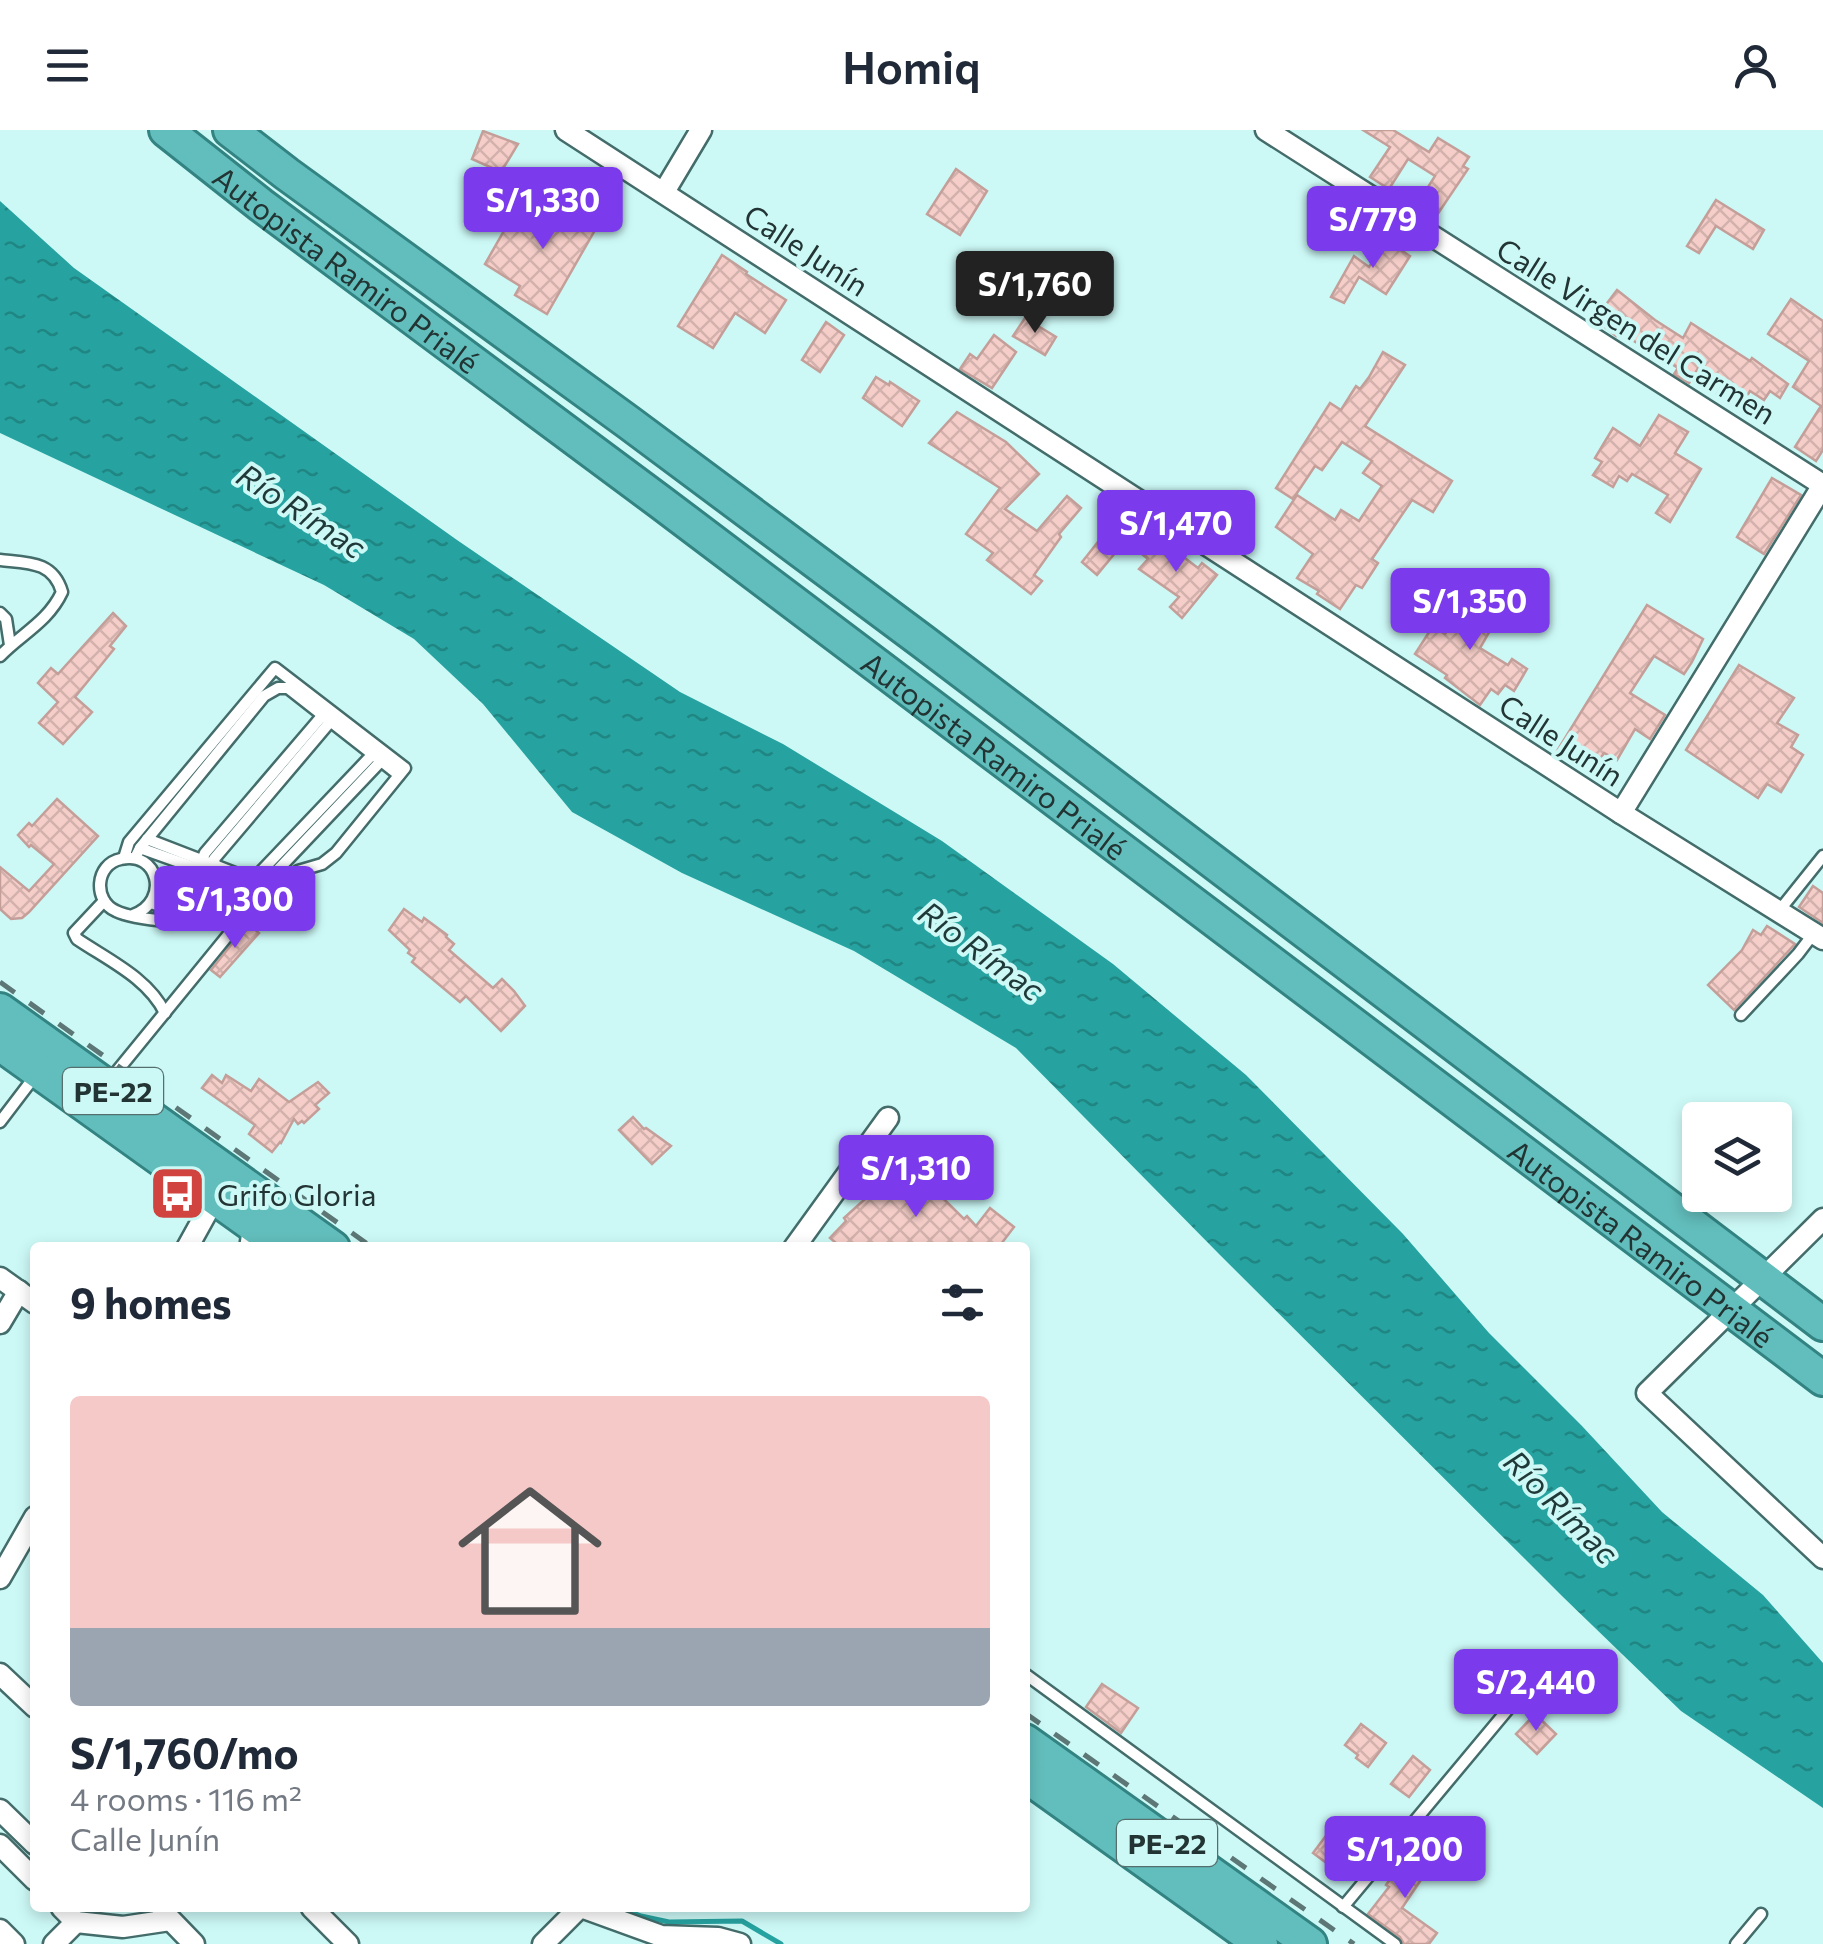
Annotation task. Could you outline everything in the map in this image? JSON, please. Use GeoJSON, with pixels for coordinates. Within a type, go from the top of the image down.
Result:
{"type":"FeatureCollection","features":[{"type":"Feature","properties":{"kind":"highway","name":"Autopista Ramiro Prialé"},"geometry":{"type":"LineString","coordinates":[[166,130],[1823,1380]]}},
{"type":"Feature","properties":{"kind":"highway","name":"Autopista Ramiro Prialé"},"geometry":{"type":"LineString","coordinates":[[230,130],[938,652],[1823,1324]]}},
{"type":"Feature","properties":{"kind":"highway","name":"PE-22"},"geometry":{"type":"LineString","coordinates":[[0,1010],[106,1086],[221,1185],[247,1235]]}},
{"type":"Feature","properties":{"kind":"highway","name":"PE-22"},"geometry":{"type":"LineString","coordinates":[[0,1044],[38,1072],[221,1185],[322,1242]]}},
{"type":"Feature","properties":{"kind":"highway","name":"PE-22"},"geometry":{"type":"LineString","coordinates":[[1030,1745],[1310,1944]]}},
{"type":"Feature","properties":{"kind":"highway","name":"PE-22"},"geometry":{"type":"LineString","coordinates":[[1030,1779],[1261,1944]]}},
{"type":"Feature","properties":{"kind":"street","name":"Calle Junín"},"geometry":{"type":"LineString","coordinates":[[566,130],[1621,813],[1819,936]]}},
{"type":"Feature","properties":{"kind":"street"},"geometry":{"type":"LineString","coordinates":[[664,192],[701,130]]}},
{"type":"Feature","properties":{"kind":"street","name":"Calle Virgen del Carmen"},"geometry":{"type":"LineString","coordinates":[[1266,130],[1823,485]]}},
{"type":"Feature","properties":{"kind":"street"},"geometry":{"type":"LineString","coordinates":[[1621,813],[1823,485]]}},
{"type":"Feature","properties":{"kind":"street"},"geometry":{"type":"LineString","coordinates":[[798,1242],[888,1118]]}},
{"type":"Feature","properties":{"kind":"street"},"geometry":{"type":"LineString","coordinates":[[190,1242],[221,1185]]}},
{"type":"Feature","properties":{"kind":"street"},"geometry":{"type":"LineString","coordinates":[[1823,1219],[1647,1392],[1823,1558]]}},
{"type":"Feature","properties":{"kind":"street"},"geometry":{"type":"LineString","coordinates":[[0,1278],[27,1297],[0,1323]]}},
{"type":"Feature","properties":{"kind":"street"},"geometry":{"type":"LineString","coordinates":[[0,1578],[30,1525]]}},
{"type":"Feature","properties":{"kind":"street"},"geometry":{"type":"LineString","coordinates":[[0,1674],[30,1702]]}},
{"type":"Feature","properties":{"kind":"street"},"geometry":{"type":"LineString","coordinates":[[0,1810],[30,1839]]}},
{"type":"Feature","properties":{"kind":"street"},"geometry":{"type":"LineString","coordinates":[[0,1845],[30,1875]]}},
{"type":"Feature","properties":{"kind":"street"},"geometry":{"type":"LineString","coordinates":[[316,1912],[348,1944]]}},
{"type":"Feature","properties":{"kind":"street"},"geometry":{"type":"LineString","coordinates":[[543,1944],[578,1912]]}},
{"type":"Feature","properties":{"kind":"street"},"geometry":{"type":"LineString","coordinates":[[593,1912],[661,1936],[718,1938],[740,1944]]}},
{"type":"Feature","properties":{"kind":"street"},"geometry":{"type":"LineString","coordinates":[[54,1944],[69,1915],[124,1926],[164,1914],[194,1944]]}},
{"type":"Feature","properties":{"kind":"street"},"geometry":{"type":"LineString","coordinates":[[0,1930],[14,1944]]}},
{"type":"Feature","properties":{"kind":"lane"},"geometry":{"type":"LineString","coordinates":[[0,560],[47,568],[58,579],[62,592],[35,628],[0,656]]}},
{"type":"Feature","properties":{"kind":"lane"},"geometry":{"type":"LineString","coordinates":[[0,613],[6,619],[10,645]]}},
{"type":"Feature","properties":{"kind":"lane"},"geometry":{"type":"LineString","coordinates":[[133,915],[152,903],[157,882],[153,871],[129,842],[276,668],[402,771]]}},
{"type":"Feature","properties":{"kind":"lane"},"geometry":{"type":"LineString","coordinates":[[377,758],[236,914],[225,921],[150,920],[121,914],[104,901],[100,879],[105,869],[136,851],[264,696],[278,688],[288,688],[377,758],[402,771]]}},
{"type":"Feature","properties":{"kind":"lane"},"geometry":{"type":"LineString","coordinates":[[202,860],[205,852],[326,719]]}},
{"type":"Feature","properties":{"kind":"lane"},"geometry":{"type":"LineString","coordinates":[[215,865],[214,859],[326,719]]}},
{"type":"Feature","properties":{"kind":"lane"},"geometry":{"type":"LineString","coordinates":[[152,903],[164,908],[220,912],[377,758]]}},
{"type":"Feature","properties":{"kind":"lane"},"geometry":{"type":"LineString","coordinates":[[106,1086],[229,934],[298,871],[322,864],[336,853],[402,771]]}},
{"type":"Feature","properties":{"kind":"lane"},"geometry":{"type":"LineString","coordinates":[[136,851],[202,860],[250,883]]}},
{"type":"Feature","properties":{"kind":"lane"},"geometry":{"type":"LineString","coordinates":[[136,851],[250,883]]}},
{"type":"Feature","properties":{"kind":"lane"},"geometry":{"type":"LineString","coordinates":[[1779,911],[1823,856]]}},
{"type":"Feature","properties":{"kind":"lane"},"geometry":{"type":"LineString","coordinates":[[104,901],[74,932],[77,938],[156,995],[165,1013]]}},
{"type":"Feature","properties":{"kind":"lane"},"geometry":{"type":"LineString","coordinates":[[1741,1015],[1819,936]]}},
{"type":"Feature","properties":{"kind":"lane"},"geometry":{"type":"LineString","coordinates":[[0,1122],[38,1072]]}},
{"type":"Feature","properties":{"kind":"lane"},"geometry":{"type":"LineString","coordinates":[[1030,1678],[1394,1944]]}},
{"type":"Feature","properties":{"kind":"lane"},"geometry":{"type":"LineString","coordinates":[[1343,1907],[1529,1684]]}},
{"type":"Feature","properties":{"kind":"lane"},"geometry":{"type":"LineString","coordinates":[[1736,1944],[1761,1914]]}},
{"type":"Feature","properties":{"kind":"water","name":"Río Rímac"},"geometry":{"type":"Polygon","coordinates":[[[0,201],[74,268],[457,540],[680,692],[783,744],[942,841],[1113,964],[1246,1075],[1403,1234],[1489,1333],[1662,1512],[1763,1595],[1823,1663],[1823,1808],[1681,1711],[1016,1048],[854,951],[682,873],[572,812],[483,704],[414,639],[324,585],[0,433],[0,201]]]}},
{"type":"Feature","properties":{"kind":"building"},"geometry":{"type":"Polygon","coordinates":[[[1363,130],[1393,130],[1429,152],[1438,138],[1469,157],[1463,166],[1468,169],[1437,215],[1418,203],[1435,176],[1408,159],[1389,189],[1370,177],[1390,147],[1363,130]]]}},
{"type":"Feature","properties":{"kind":"building"},"geometry":{"type":"Polygon","coordinates":[[[483,131],[518,144],[501,172],[472,159],[483,131]]]}},
{"type":"Feature","properties":{"kind":"building"},"geometry":{"type":"Polygon","coordinates":[[[956,169],[987,191],[960,235],[927,214],[956,169]]]}},
{"type":"Feature","properties":{"kind":"building"},"geometry":{"type":"Polygon","coordinates":[[[582,175],[595,182],[574,215],[595,230],[547,314],[515,295],[520,286],[485,264],[513,215],[548,236],[582,175]]]}},
{"type":"Feature","properties":{"kind":"building"},"geometry":{"type":"Polygon","coordinates":[[[1716,200],[1764,230],[1753,249],[1716,226],[1699,253],[1687,246],[1716,200]]]}},
{"type":"Feature","properties":{"kind":"building"},"geometry":{"type":"Polygon","coordinates":[[[1386,240],[1410,256],[1386,294],[1359,277],[1344,303],[1331,297],[1354,256],[1369,267],[1386,240]]]}},
{"type":"Feature","properties":{"kind":"building"},"geometry":{"type":"Polygon","coordinates":[[[722,255],[786,300],[765,333],[735,313],[713,348],[678,326],[722,255]]]}},
{"type":"Feature","properties":{"kind":"building"},"geometry":{"type":"Polygon","coordinates":[[[1617,290],[1683,338],[1691,323],[1750,361],[1752,358],[1788,384],[1780,398],[1770,391],[1764,400],[1750,391],[1740,407],[1717,394],[1724,383],[1700,365],[1689,383],[1674,374],[1678,368],[1619,332],[1616,336],[1595,319],[1617,290]]]}},
{"type":"Feature","properties":{"kind":"building"},"geometry":{"type":"Polygon","coordinates":[[[1791,299],[1823,321],[1823,450],[1816,461],[1795,447],[1821,406],[1793,387],[1809,361],[1768,334],[1791,299]]]}},
{"type":"Feature","properties":{"kind":"building"},"geometry":{"type":"Polygon","coordinates":[[[1025,318],[1056,337],[1045,355],[1013,336],[1025,318]]]}},
{"type":"Feature","properties":{"kind":"building"},"geometry":{"type":"Polygon","coordinates":[[[826,322],[844,335],[820,372],[802,360],[826,322]]]}},
{"type":"Feature","properties":{"kind":"building"},"geometry":{"type":"Polygon","coordinates":[[[994,335],[1016,352],[992,388],[960,369],[970,354],[977,359],[994,335]]]}},
{"type":"Feature","properties":{"kind":"building"},"geometry":{"type":"Polygon","coordinates":[[[1383,352],[1405,365],[1365,426],[1452,481],[1433,512],[1412,500],[1372,559],[1378,563],[1362,588],[1356,585],[1340,609],[1297,578],[1313,554],[1276,527],[1297,495],[1335,520],[1341,510],[1359,521],[1382,486],[1363,473],[1372,461],[1342,442],[1322,470],[1315,466],[1293,499],[1276,488],[1330,403],[1341,410],[1356,386],[1360,389],[1369,377],[1383,352]]]}},
{"type":"Feature","properties":{"kind":"building"},"geometry":{"type":"Polygon","coordinates":[[[876,377],[919,401],[902,426],[863,398],[876,377]]]}},
{"type":"Feature","properties":{"kind":"building"},"geometry":{"type":"Polygon","coordinates":[[[957,412],[1006,442],[1039,474],[1005,509],[1037,531],[1067,496],[1081,508],[1059,534],[1061,537],[1034,575],[1042,581],[1031,594],[987,560],[993,553],[966,534],[1000,488],[929,443],[957,412]]]}},
{"type":"Feature","properties":{"kind":"building"},"geometry":{"type":"Polygon","coordinates":[[[1659,415],[1688,432],[1675,453],[1701,469],[1670,522],[1656,513],[1668,495],[1632,474],[1627,481],[1619,476],[1613,487],[1593,475],[1602,462],[1595,458],[1613,428],[1640,446],[1659,415]]]}},
{"type":"Feature","properties":{"kind":"building"},"geometry":{"type":"Polygon","coordinates":[[[1772,478],[1801,495],[1764,554],[1737,537],[1772,478]]]}},
{"type":"Feature","properties":{"kind":"building"},"geometry":{"type":"Polygon","coordinates":[[[1109,528],[1125,541],[1097,575],[1082,562],[1109,528]]]}},
{"type":"Feature","properties":{"kind":"building"},"geometry":{"type":"Polygon","coordinates":[[[1156,536],[1198,568],[1202,563],[1217,575],[1182,618],[1170,607],[1179,597],[1139,569],[1148,559],[1142,554],[1156,536]]]}},
{"type":"Feature","properties":{"kind":"building"},"geometry":{"type":"Polygon","coordinates":[[[1473,590],[1499,607],[1486,626],[1491,629],[1480,648],[1508,665],[1512,659],[1527,669],[1514,691],[1505,685],[1498,694],[1491,689],[1480,705],[1445,678],[1447,675],[1415,654],[1433,626],[1445,634],[1473,590]]]}},
{"type":"Feature","properties":{"kind":"building"},"geometry":{"type":"Polygon","coordinates":[[[1647,605],[1703,639],[1684,674],[1654,656],[1630,693],[1665,715],[1650,739],[1635,729],[1617,760],[1604,753],[1591,773],[1557,751],[1647,605]]]}},
{"type":"Feature","properties":{"kind":"building"},"geometry":{"type":"Polygon","coordinates":[[[113,613],[126,626],[110,646],[114,649],[75,697],[92,712],[63,744],[39,723],[58,702],[38,683],[51,668],[58,674],[113,613]]]}},
{"type":"Feature","properties":{"kind":"building"},"geometry":{"type":"Polygon","coordinates":[[[1739,665],[1794,698],[1777,723],[1798,735],[1791,747],[1803,755],[1781,792],[1767,784],[1758,798],[1686,750],[1739,665]]]}},
{"type":"Feature","properties":{"kind":"building"},"geometry":{"type":"Polygon","coordinates":[[[57,799],[98,836],[29,912],[22,918],[11,919],[0,909],[0,867],[29,891],[54,864],[18,835],[57,799]]]}},
{"type":"Feature","properties":{"kind":"building"},"geometry":{"type":"Polygon","coordinates":[[[1813,886],[1823,893],[1823,923],[1799,907],[1813,886]]]}},
{"type":"Feature","properties":{"kind":"building"},"geometry":{"type":"Polygon","coordinates":[[[404,909],[447,935],[454,944],[449,950],[493,988],[502,979],[514,991],[525,1006],[501,1031],[466,996],[460,1002],[412,962],[415,958],[408,953],[410,950],[389,930],[404,909]]]}},
{"type":"Feature","properties":{"kind":"building"},"geometry":{"type":"Polygon","coordinates":[[[251,926],[259,933],[220,977],[211,970],[251,926]]]}},
{"type":"Feature","properties":{"kind":"building"},"geometry":{"type":"Polygon","coordinates":[[[1767,926],[1795,944],[1734,1010],[1708,985],[1742,950],[1753,930],[1761,935],[1767,926]]]}},
{"type":"Feature","properties":{"kind":"building"},"geometry":{"type":"Polygon","coordinates":[[[212,1075],[222,1083],[226,1075],[251,1091],[259,1079],[289,1102],[318,1082],[329,1093],[315,1105],[319,1109],[304,1123],[298,1124],[294,1119],[272,1152],[249,1134],[255,1125],[202,1088],[212,1075]]]}},
{"type":"Feature","properties":{"kind":"building"},"geometry":{"type":"Polygon","coordinates":[[[633,1117],[671,1146],[652,1164],[619,1130],[633,1117]]]}},
{"type":"Feature","properties":{"kind":"building"},"geometry":{"type":"Polygon","coordinates":[[[906,1162],[964,1219],[967,1216],[976,1226],[990,1208],[1014,1227],[1003,1242],[835,1242],[830,1238],[846,1221],[844,1218],[906,1162]]]}},
{"type":"Feature","properties":{"kind":"building"},"geometry":{"type":"Polygon","coordinates":[[[1102,1684],[1138,1708],[1121,1733],[1086,1707],[1102,1684]]]}},
{"type":"Feature","properties":{"kind":"building"},"geometry":{"type":"Polygon","coordinates":[[[1535,1714],[1556,1734],[1537,1754],[1516,1734],[1535,1714]]]}},
{"type":"Feature","properties":{"kind":"building"},"geometry":{"type":"Polygon","coordinates":[[[1361,1724],[1386,1743],[1368,1767],[1345,1745],[1361,1724]]]}},
{"type":"Feature","properties":{"kind":"building"},"geometry":{"type":"Polygon","coordinates":[[[1413,1756],[1430,1770],[1409,1797],[1391,1784],[1413,1756]]]}},
{"type":"Feature","properties":{"kind":"building"},"geometry":{"type":"Polygon","coordinates":[[[1328,1833],[1346,1847],[1352,1838],[1369,1849],[1348,1879],[1313,1853],[1328,1833]]]}},
{"type":"Feature","properties":{"kind":"building"},"geometry":{"type":"Polygon","coordinates":[[[1416,1846],[1435,1859],[1402,1908],[1437,1933],[1429,1944],[1404,1944],[1368,1914],[1416,1846]]]}},
{"type":"Feature","properties":{"kind":"waterway"},"geometry":{"type":"LineString","coordinates":[[90,1912],[97,1916]]}},
{"type":"Feature","properties":{"kind":"waterway"},"geometry":{"type":"LineString","coordinates":[[630,1912],[669,1922],[742,1921],[781,1944]]}},
{"type":"Feature","properties":{"kind":"railway"},"geometry":{"type":"LineString","coordinates":[[0,982],[365,1242]]}},
{"type":"Feature","properties":{"kind":"railway"},"geometry":{"type":"LineString","coordinates":[[1030,1717],[1354,1944]]}},
{"type":"Feature","properties":{"kind":"place","name":"Grifo Gloria"},"geometry":{"type":"Point","coordinates":[178,1193]}}]}
